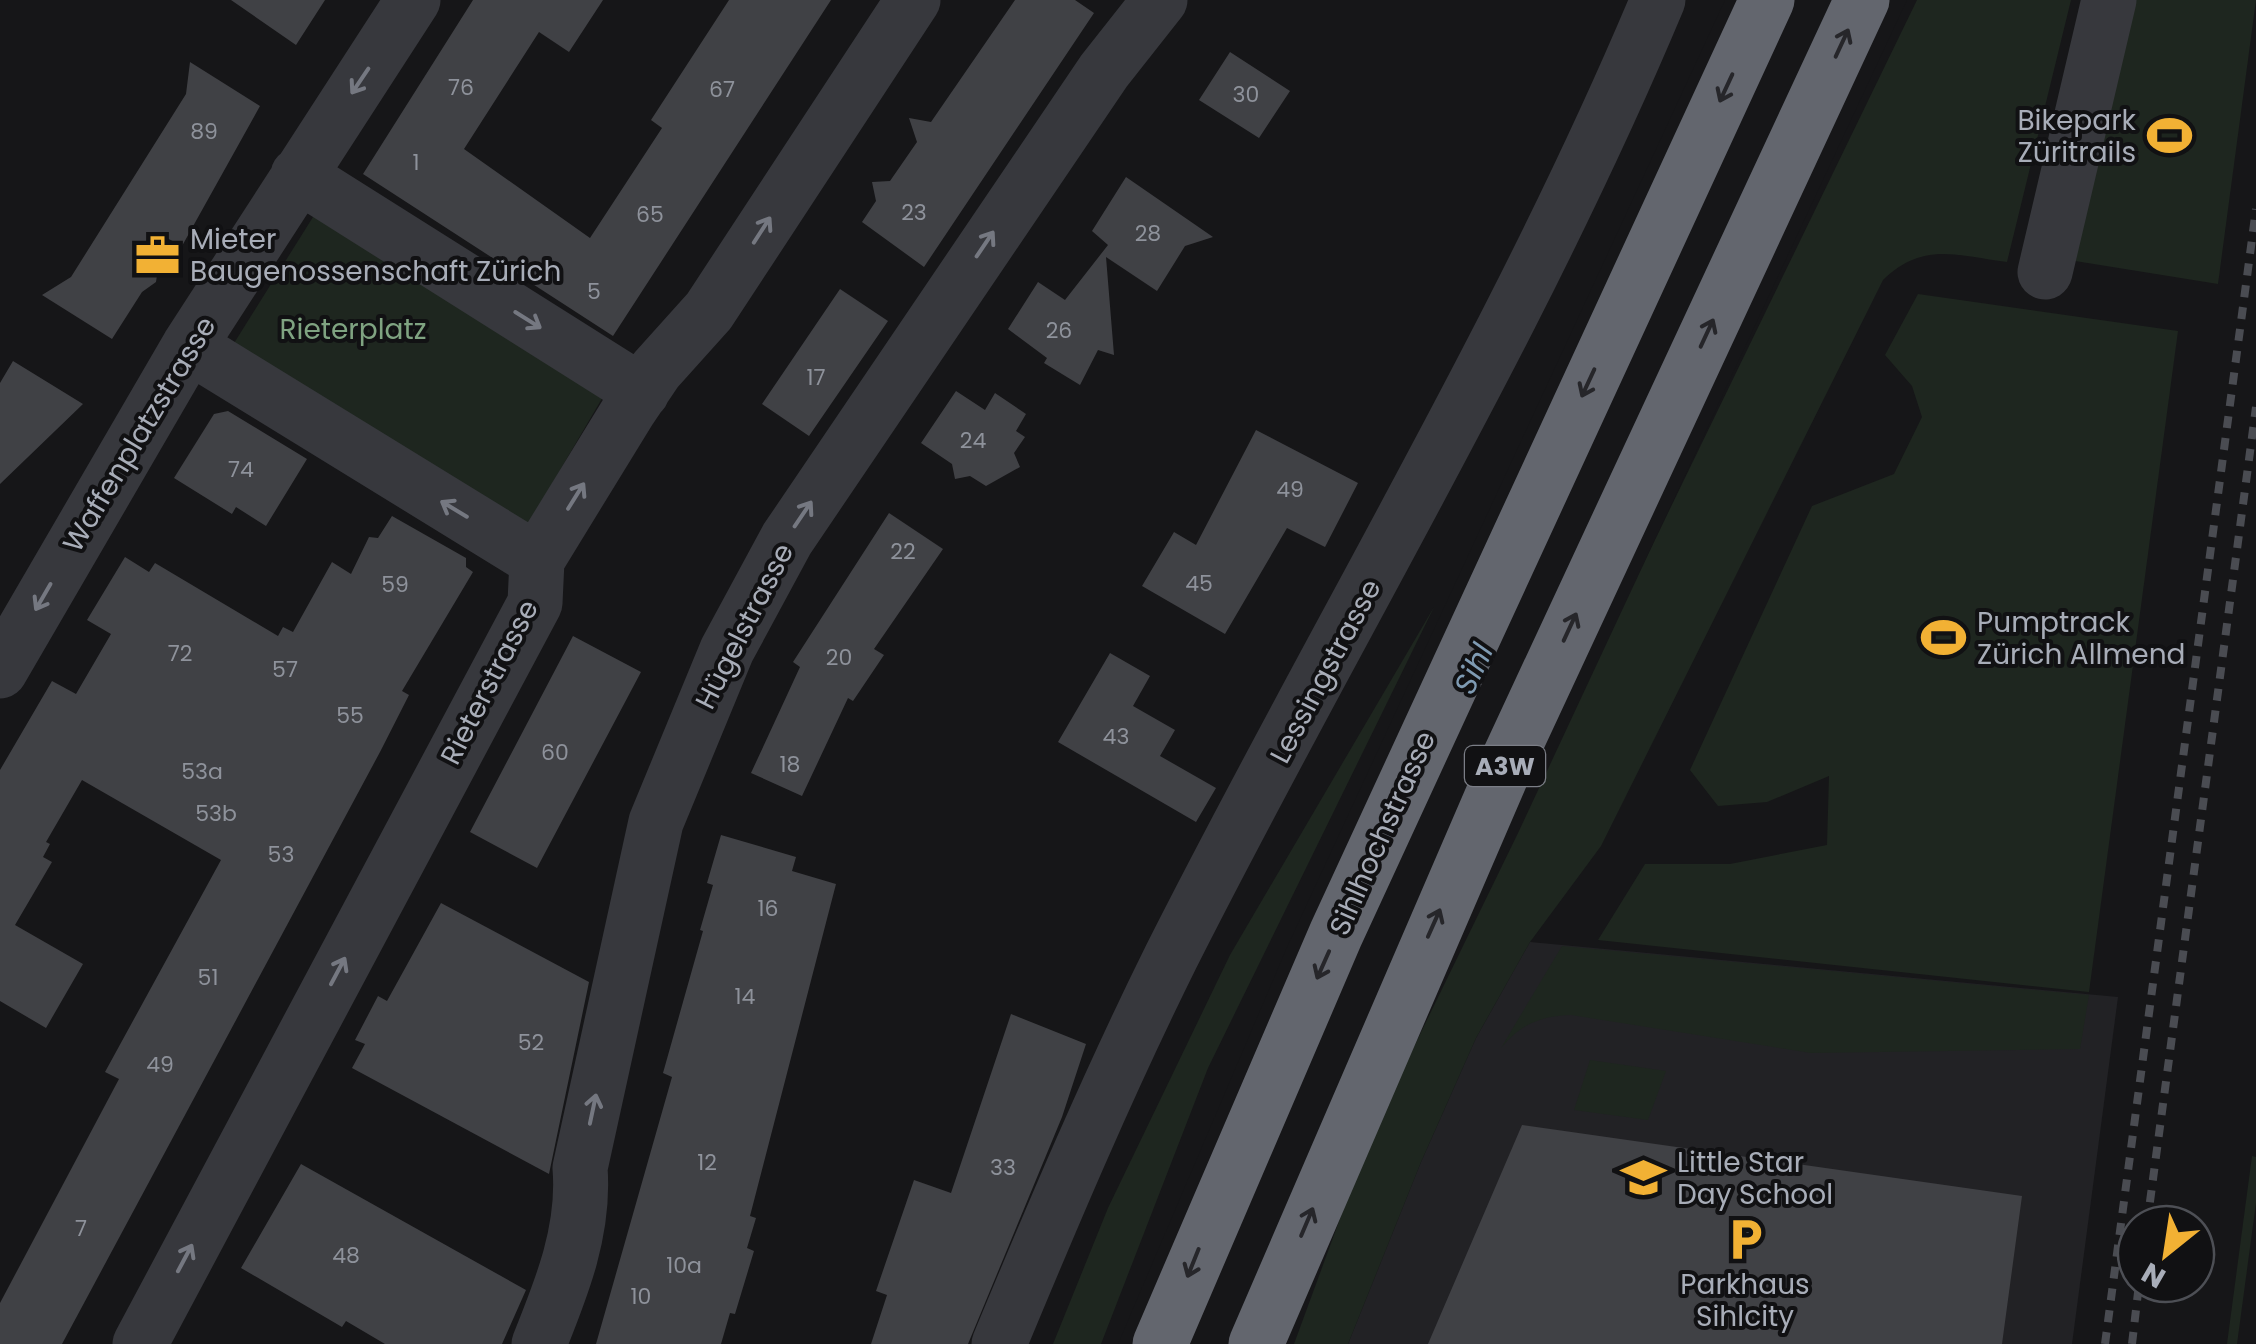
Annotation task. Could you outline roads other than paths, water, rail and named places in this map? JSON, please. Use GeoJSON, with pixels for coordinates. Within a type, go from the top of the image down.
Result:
{"type":"FeatureCollection","features":[{"type":"Feature","properties":{"kind":"highway","name":"Sihlhochstrasse"},"geometry":{"type":"LineString","coordinates":[[1160,1344],[1336,934],[1767,0]]}},
{"type":"Feature","properties":{"kind":"highway","name":"A3W"},"geometry":{"type":"LineString","coordinates":[[1256,1344],[1473,837],[1862,0]]}},
{"type":"Feature","properties":{"kind":"street","name":"Waffenplatzstrasse"},"geometry":{"type":"LineString","coordinates":[[0,671],[189,346],[414,0]]}},
{"type":"Feature","properties":{"kind":"street","name":"Rieterstrasse"},"geometry":{"type":"LineString","coordinates":[[140,1344],[534,602],[537,560],[642,392],[709,311],[912,0]]}},
{"type":"Feature","properties":{"kind":"street","name":"Hügelstrasse"},"geometry":{"type":"LineString","coordinates":[[539,1344],[569,1263],[583,1206],[580,1168],[656,822],[727,650],[787,538],[1104,71],[1160,0]]}},
{"type":"Feature","properties":{"kind":"street","name":"Lessingstrasse"},"geometry":{"type":"LineString","coordinates":[[998,1344],[1084,1141],[1171,958],[1468,405],[1571,199],[1658,0]]}},
{"type":"Feature","properties":{"kind":"street"},"geometry":{"type":"LineString","coordinates":[[2045,272],[2109,0]]}},
{"type":"Feature","properties":{"kind":"street"},"geometry":{"type":"LineString","coordinates":[[298,175],[642,392]]}},
{"type":"Feature","properties":{"kind":"street"},"geometry":{"type":"LineString","coordinates":[[189,346],[537,560]]}},
{"type":"Feature","properties":{"kind":"railway"},"geometry":{"type":"LineString","coordinates":[[2105,1344],[2256,209]]}},
{"type":"Feature","properties":{"kind":"railway"},"geometry":{"type":"LineString","coordinates":[[2150,1204],[2256,407]]}},
{"type":"Feature","properties":{"kind":"railway"},"geometry":{"type":"LineString","coordinates":[[2132,1344],[2137,1304]]}},
{"type":"Feature","properties":{"kind":"place","name":"Bikepark Züritrails"},"geometry":{"type":"Point","coordinates":[2169,136]}},
{"type":"Feature","properties":{"kind":"place","name":"Mieter Baugenossenschaft Zürich"},"geometry":{"type":"Point","coordinates":[157,255]}},
{"type":"Feature","properties":{"kind":"place","name":"Pumptrack Zürich Allmend"},"geometry":{"type":"Point","coordinates":[1944,638]}},
{"type":"Feature","properties":{"kind":"place","name":"Little Star Day School"},"geometry":{"type":"Point","coordinates":[1644,1178]}},
{"type":"Feature","properties":{"kind":"place","name":"Parkhaus Sihlcity"},"geometry":{"type":"Point","coordinates":[1745,1239]}},
{"type":"Feature","properties":{"kind":"park label","name":"Rieterplatz"},"geometry":{"type":"Point","coordinates":[353,329]}},
{"type":"Feature","properties":{"kind":"water label","name":"Sihl"},"geometry":{"type":"Point","coordinates":[1474,669]}}]}
